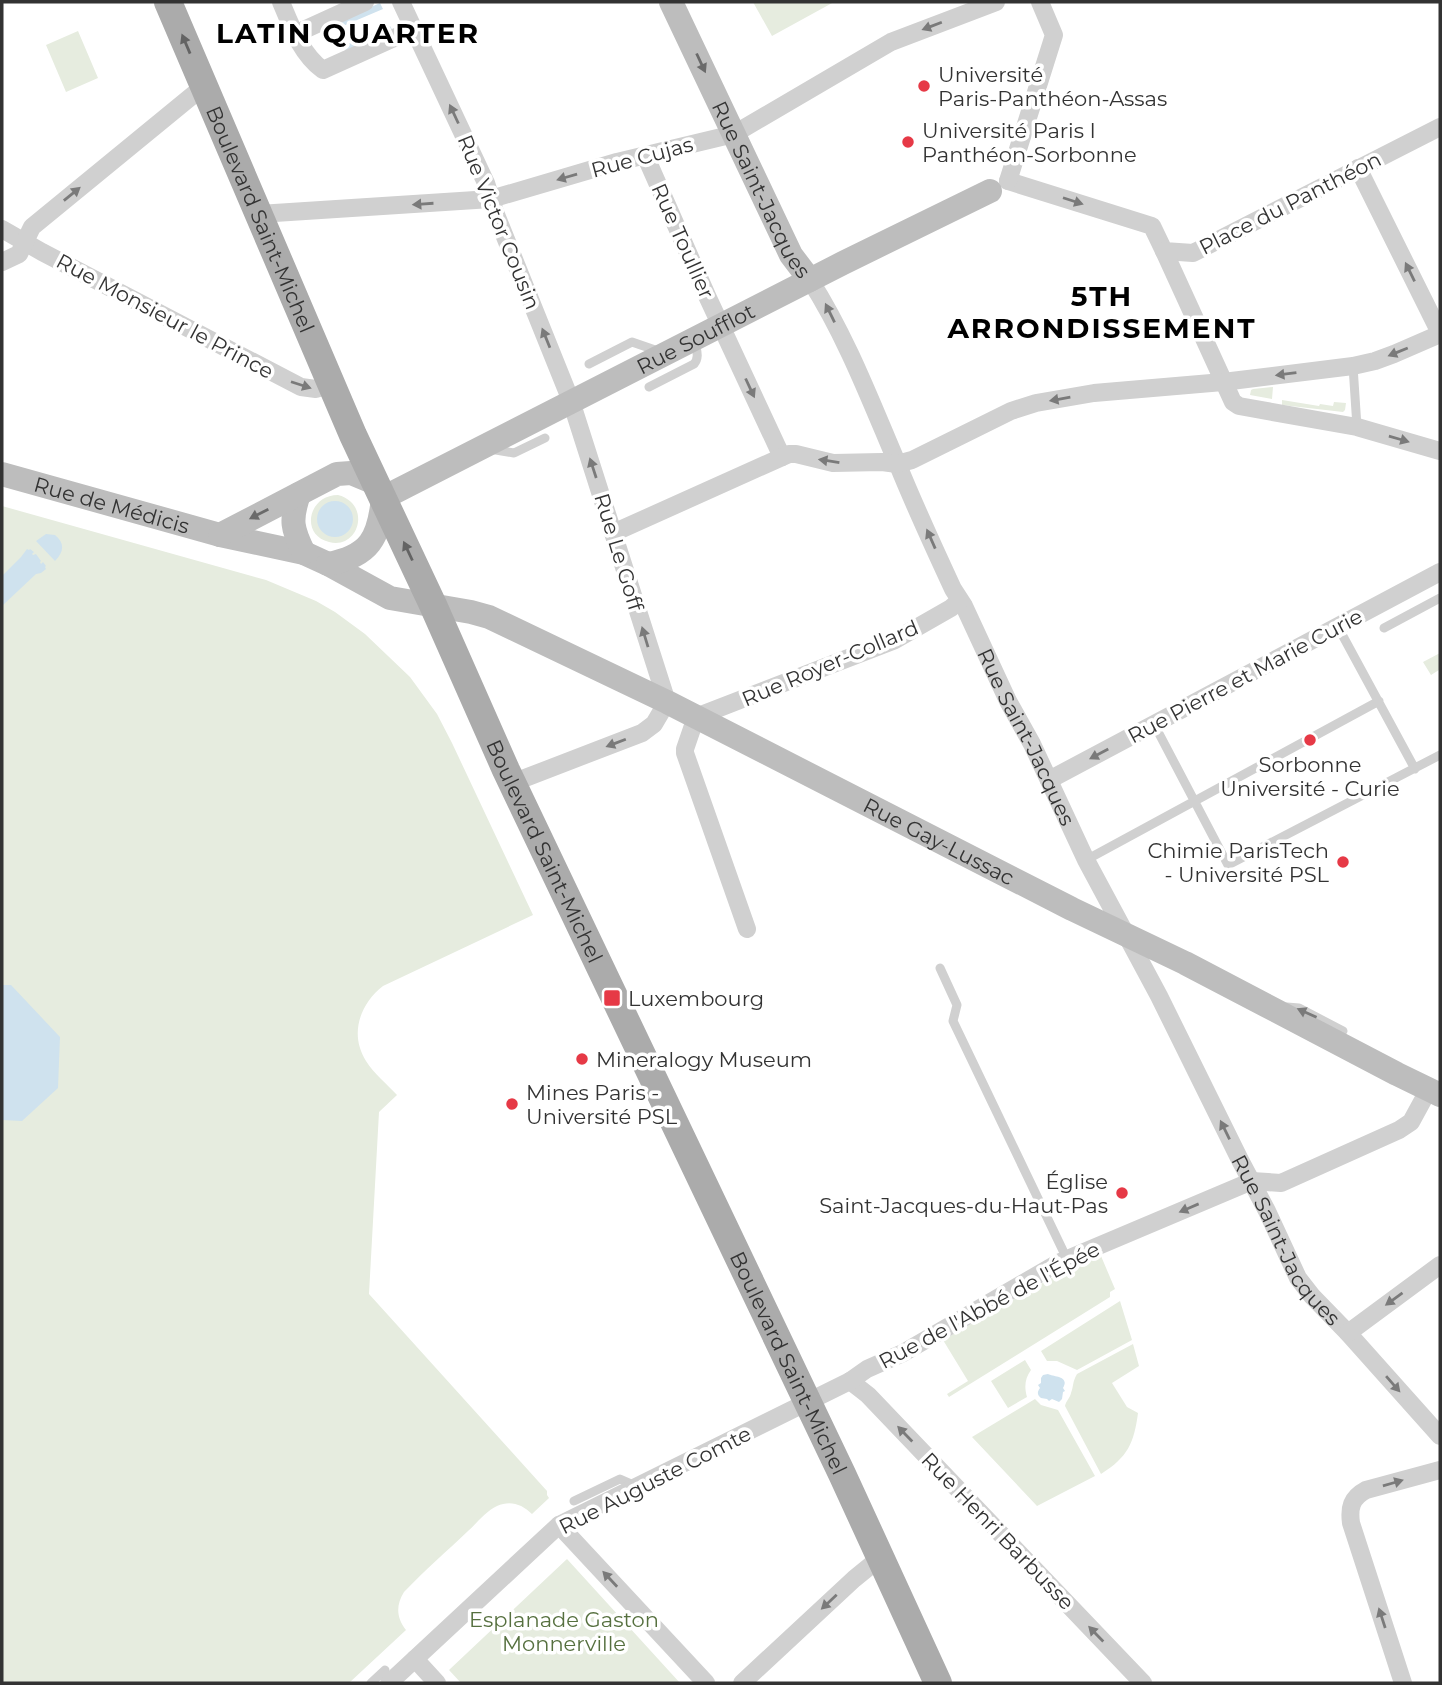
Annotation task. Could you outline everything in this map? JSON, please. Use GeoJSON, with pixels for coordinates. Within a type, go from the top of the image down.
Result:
{"type":"FeatureCollection","features":[{"type":"Feature","properties":{"kind":"main road","name":"Boulevard Saint-Michel"},"geometry":{"type":"LineString","coordinates":[[168,2],[332,383],[361,468],[433,605],[512,783],[938,1683]]}},
{"type":"Feature","properties":{"kind":"street"},"geometry":{"type":"LineString","coordinates":[[295,34],[365,2]]}},
{"type":"Feature","properties":{"kind":"street","name":"Rue Victor Cousin"},"geometry":{"type":"LineString","coordinates":[[401,2],[486,183],[571,401]]}},
{"type":"Feature","properties":{"kind":"street","name":"Rue Saint-Jacques"},"geometry":{"type":"LineString","coordinates":[[671,2],[791,255],[827,308],[870,396],[897,464],[959,601],[964,606],[1008,701],[1032,744],[1086,860],[1127,934],[1252,1181],[1298,1279],[1440,1436]]}},
{"type":"Feature","properties":{"kind":"street","name":"Rue Cujas"},"geometry":{"type":"LineString","coordinates":[[259,214],[491,199],[645,155],[734,134],[891,42],[996,2]]}},
{"type":"Feature","properties":{"kind":"street"},"geometry":{"type":"LineString","coordinates":[[1040,2],[1054,34],[999,186],[1152,226],[1223,382],[1233,402],[1239,406],[1357,427],[1440,451]]}},
{"type":"Feature","properties":{"kind":"street"},"geometry":{"type":"LineString","coordinates":[[284,8],[295,34],[313,62],[323,70],[418,37]]}},
{"type":"Feature","properties":{"kind":"street"},"geometry":{"type":"LineString","coordinates":[[2,262],[19,254],[32,227],[204,86]]}},
{"type":"Feature","properties":{"kind":"street","name":"Place du Panthéon"},"geometry":{"type":"LineString","coordinates":[[1164,251],[1193,253],[1440,127]]}},
{"type":"Feature","properties":{"kind":"street","name":"Rue Toullier"},"geometry":{"type":"LineString","coordinates":[[645,155],[782,457]]}},
{"type":"Feature","properties":{"kind":"street"},"geometry":{"type":"LineString","coordinates":[[613,533],[782,457],[796,454],[833,463],[897,464],[912,460],[1011,411],[1036,403],[1094,393],[1223,382],[1353,366],[1375,361],[1440,334],[1358,168]]}},
{"type":"Feature","properties":{"kind":"street","name":"Rue Soufflot"},"geometry":{"type":"LineString","coordinates":[[361,468],[482,447],[999,186]]}},
{"type":"Feature","properties":{"kind":"street","name":"Rue Monsieur le Prince"},"geometry":{"type":"LineString","coordinates":[[2,229],[301,387],[316,389],[332,383]]}},
{"type":"Feature","properties":{"kind":"street","name":"Rue Le Goff"},"geometry":{"type":"LineString","coordinates":[[571,401],[667,702]]}},
{"type":"Feature","properties":{"kind":"street"},"geometry":{"type":"LineString","coordinates":[[220,535],[337,474],[361,468],[380,523],[377,531],[367,546],[346,561],[328,564],[304,553],[292,528],[292,517],[299,494]]}},
{"type":"Feature","properties":{"kind":"street","name":"Rue de Médicis"},"geometry":{"type":"LineString","coordinates":[[2,474],[220,535],[304,553]]}},
{"type":"Feature","properties":{"kind":"street","name":"Rue Gay-Lussac"},"geometry":{"type":"LineString","coordinates":[[328,564],[390,598],[489,617],[667,702],[1435,1092]]}},
{"type":"Feature","properties":{"kind":"street","name":"Rue Pierre et Marie Curie"},"geometry":{"type":"LineString","coordinates":[[1049,780],[1440,572]]}},
{"type":"Feature","properties":{"kind":"street","name":"Rue Royer-Collard"},"geometry":{"type":"LineString","coordinates":[[696,718],[895,640],[959,601]]}},
{"type":"Feature","properties":{"kind":"street"},"geometry":{"type":"LineString","coordinates":[[512,783],[642,733],[654,724],[667,702]]}},
{"type":"Feature","properties":{"kind":"street"},"geometry":{"type":"LineString","coordinates":[[696,718],[685,753],[747,929]]}},
{"type":"Feature","properties":{"kind":"street","name":"Rue de l'Abbé de l'Épée"},"geometry":{"type":"LineString","coordinates":[[807,1402],[850,1381],[867,1369],[903,1353],[1067,1259],[1252,1181],[1281,1183],[1399,1130],[1411,1122],[1435,1092]]}},
{"type":"Feature","properties":{"kind":"street"},"geometry":{"type":"LineString","coordinates":[[1348,1333],[1440,1265]]}},
{"type":"Feature","properties":{"kind":"street","name":"Rue Henri Barbusse"},"geometry":{"type":"LineString","coordinates":[[850,1381],[868,1395],[1143,1683]]}},
{"type":"Feature","properties":{"kind":"street","name":"Rue Auguste Comte"},"geometry":{"type":"LineString","coordinates":[[387,1676],[415,1659],[559,1525],[807,1402]]}},
{"type":"Feature","properties":{"kind":"street"},"geometry":{"type":"LineString","coordinates":[[1403,1683],[1351,1523],[1351,1504],[1366,1490],[1440,1469]]}},
{"type":"Feature","properties":{"kind":"street"},"geometry":{"type":"LineString","coordinates":[[559,1525],[706,1683]]}},
{"type":"Feature","properties":{"kind":"street"},"geometry":{"type":"LineString","coordinates":[[742,1683],[880,1557]]}},
{"type":"Feature","properties":{"kind":"street"},"geometry":{"type":"LineString","coordinates":[[415,1659],[437,1683]]}},
{"type":"Feature","properties":{"kind":"lane"},"geometry":{"type":"LineString","coordinates":[[649,387],[697,361],[694,340]]}},
{"type":"Feature","properties":{"kind":"lane"},"geometry":{"type":"LineString","coordinates":[[589,364],[632,342],[666,354]]}},
{"type":"Feature","properties":{"kind":"lane"},"geometry":{"type":"LineString","coordinates":[[1353,366],[1357,427]]}},
{"type":"Feature","properties":{"kind":"lane"},"geometry":{"type":"LineString","coordinates":[[482,447],[514,453],[545,438]]}},
{"type":"Feature","properties":{"kind":"lane"},"geometry":{"type":"LineString","coordinates":[[1384,628],[1440,598]]}},
{"type":"Feature","properties":{"kind":"lane"},"geometry":{"type":"LineString","coordinates":[[1338,627],[1415,769]]}},
{"type":"Feature","properties":{"kind":"lane"},"geometry":{"type":"LineString","coordinates":[[1086,860],[1379,701]]}},
{"type":"Feature","properties":{"kind":"lane"},"geometry":{"type":"LineString","coordinates":[[1154,724],[1228,865],[1440,755]]}},
{"type":"Feature","properties":{"kind":"lane"},"geometry":{"type":"LineString","coordinates":[[940,968],[957,1005],[953,1021],[1067,1259]]}},
{"type":"Feature","properties":{"kind":"lane"},"geometry":{"type":"LineString","coordinates":[[1267,1005],[1299,1008],[1343,1031]]}},
{"type":"Feature","properties":{"kind":"lane"},"geometry":{"type":"LineString","coordinates":[[574,1502],[620,1479],[638,1487]]}},
{"type":"Feature","properties":{"kind":"lane"},"geometry":{"type":"LineString","coordinates":[[371,1683],[387,1676]]}},
{"type":"Feature","properties":{"kind":"green space"},"geometry":{"type":"Polygon","coordinates":[[[753,2],[834,2],[772,36],[753,2]]]}},
{"type":"Feature","properties":{"kind":"green space"},"geometry":{"type":"Polygon","coordinates":[[[78,31],[98,78],[66,92],[46,45],[78,31]]]}},
{"type":"Feature","properties":{"kind":"green space"},"geometry":{"type":"Polygon","coordinates":[[[1273,387],[1272,399],[1250,395],[1253,389],[1273,387]]]}},
{"type":"Feature","properties":{"kind":"green space"},"geometry":{"type":"Polygon","coordinates":[[[1282,400],[1319,406],[1333,406],[1334,402],[1346,403],[1343,412],[1282,405],[1282,400]]]}},
{"type":"Feature","properties":{"kind":"green space"},"geometry":{"type":"Polygon","coordinates":[[[338,495],[349,500],[358,516],[354,533],[339,543],[320,538],[311,524],[314,508],[320,501],[338,495]]]}},
{"type":"Feature","properties":{"kind":"green space"},"geometry":{"type":"Polygon","coordinates":[[[2,506],[266,580],[316,601],[365,634],[410,677],[437,714],[533,915],[383,986],[363,1011],[358,1040],[366,1061],[397,1095],[379,1112],[369,1294],[547,1491],[549,1498],[532,1514],[520,1505],[511,1503],[497,1506],[485,1514],[404,1592],[398,1611],[406,1630],[349,1683],[2,1683],[2,506]]]}},
{"type":"Feature","properties":{"kind":"green space"},"geometry":{"type":"Polygon","coordinates":[[[1440,653],[1440,671],[1431,675],[1423,662],[1440,653]]]}},
{"type":"Feature","properties":{"kind":"green space"},"geometry":{"type":"Polygon","coordinates":[[[1101,1256],[1115,1289],[1110,1292],[1110,1297],[949,1397],[947,1394],[968,1381],[943,1340],[1060,1273],[1101,1256]]]}},
{"type":"Feature","properties":{"kind":"green space"},"geometry":{"type":"Polygon","coordinates":[[[1120,1301],[1132,1340],[1077,1370],[1057,1361],[1047,1361],[1041,1351],[1120,1301]]]}},
{"type":"Feature","properties":{"kind":"green space"},"geometry":{"type":"Polygon","coordinates":[[[1133,1344],[1139,1366],[1112,1383],[1127,1407],[1138,1413],[1134,1433],[1124,1455],[1101,1474],[1065,1406],[1077,1374],[1133,1344]]]}},
{"type":"Feature","properties":{"kind":"green space"},"geometry":{"type":"Polygon","coordinates":[[[1025,1360],[1031,1370],[1027,1376],[1027,1397],[1008,1408],[991,1381],[1025,1360]]]}},
{"type":"Feature","properties":{"kind":"green space"},"geometry":{"type":"Polygon","coordinates":[[[1035,1399],[1041,1405],[1058,1410],[1095,1476],[1037,1506],[972,1437],[1035,1399]]]}},
{"type":"Feature","properties":{"kind":"green space","name":"Esplanade Gaston Monnerville"},"geometry":{"type":"Polygon","coordinates":[[[567,1559],[680,1683],[461,1683],[449,1670],[567,1559]]]}},
{"type":"Feature","properties":{"kind":"water"},"geometry":{"type":"Polygon","coordinates":[[[380,3],[383,9],[336,29],[333,24],[380,3]]]}},
{"type":"Feature","properties":{"kind":"water"},"geometry":{"type":"Polygon","coordinates":[[[390,26],[393,31],[346,52],[343,46],[390,26]]]}},
{"type":"Feature","properties":{"kind":"water"},"geometry":{"type":"Polygon","coordinates":[[[335,501],[347,507],[353,519],[347,531],[335,537],[323,531],[317,519],[323,507],[335,501]]]}},
{"type":"Feature","properties":{"kind":"water"},"geometry":{"type":"Polygon","coordinates":[[[46,534],[55,535],[62,544],[62,551],[55,561],[36,541],[46,534]]]}},
{"type":"Feature","properties":{"kind":"water"},"geometry":{"type":"Polygon","coordinates":[[[27,549],[34,552],[33,555],[36,554],[46,569],[36,574],[2,606],[2,576],[27,549]]]}},
{"type":"Feature","properties":{"kind":"water"},"geometry":{"type":"Polygon","coordinates":[[[2,985],[11,985],[60,1037],[58,1088],[22,1121],[2,1120],[2,985]]]}},
{"type":"Feature","properties":{"kind":"water"},"geometry":{"type":"Polygon","coordinates":[[[1048,1374],[1064,1381],[1065,1391],[1059,1402],[1052,1399],[1049,1401],[1038,1395],[1041,1378],[1048,1374]]]}},
{"type":"Feature","properties":{"kind":"place","name":"Université Paris-Panthéon-Assas"},"geometry":{"type":"Point","coordinates":[924,86]}},
{"type":"Feature","properties":{"kind":"place","name":"Université Paris I Panthéon-Sorbonne"},"geometry":{"type":"Point","coordinates":[908,142]}},
{"type":"Feature","properties":{"kind":"place","name":"Sorbonne Université - Curie"},"geometry":{"type":"Point","coordinates":[1310,740]}},
{"type":"Feature","properties":{"kind":"place","name":"Chimie ParisTech - Université PSL"},"geometry":{"type":"Point","coordinates":[1343,862]}},
{"type":"Feature","properties":{"kind":"place","name":"Luxembourg"},"geometry":{"type":"Point","coordinates":[612,998]}},
{"type":"Feature","properties":{"kind":"place","name":"Mineralogy Museum"},"geometry":{"type":"Point","coordinates":[582,1059]}},
{"type":"Feature","properties":{"kind":"place","name":"Mines Paris - Université PSL"},"geometry":{"type":"Point","coordinates":[512,1104]}},
{"type":"Feature","properties":{"kind":"place","name":"Église Saint-Jacques-du-Haut-Pas"},"geometry":{"type":"Point","coordinates":[1122,1193]}},
{"type":"Feature","properties":{"kind":"district","name":"LATIN QUARTER"},"geometry":{"type":"Point","coordinates":[348,33]}},
{"type":"Feature","properties":{"kind":"district","name":"5TH ARRONDISSEMENT"},"geometry":{"type":"Point","coordinates":[1102,312]}}]}
